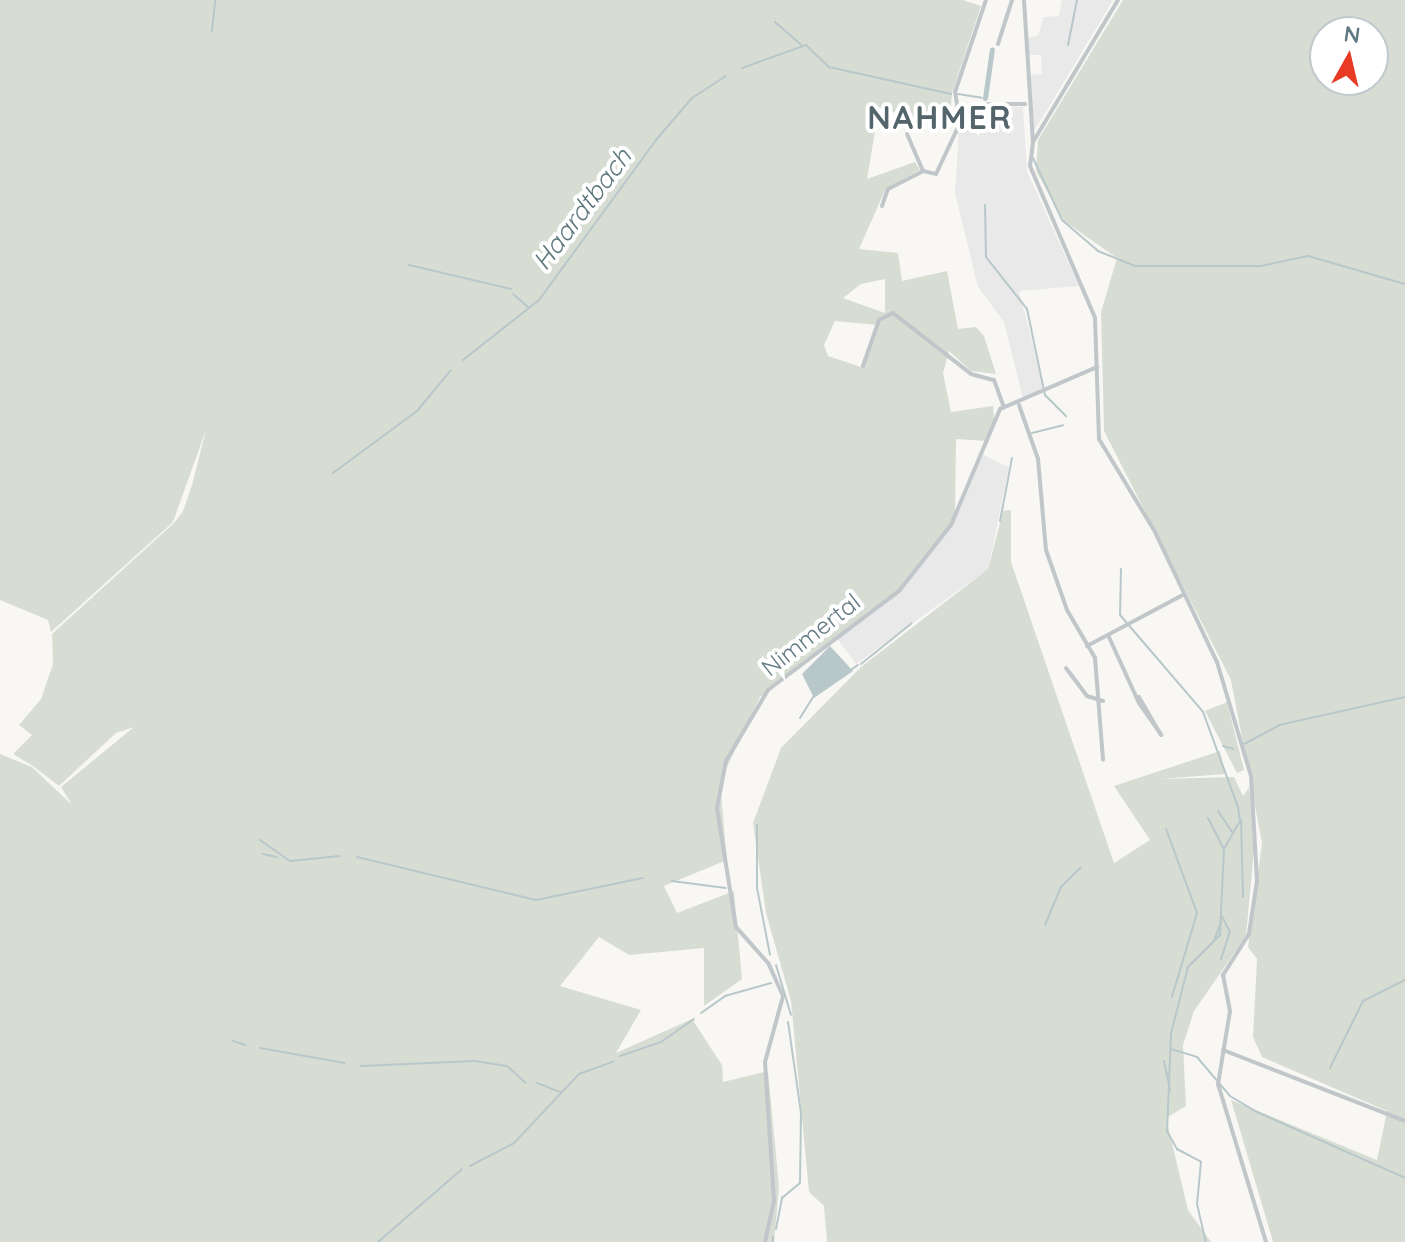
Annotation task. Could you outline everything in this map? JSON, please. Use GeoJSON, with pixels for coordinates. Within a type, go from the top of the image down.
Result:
{"type":"FeatureCollection","features":[{"type":"Feature","properties":{"kind":"street"},"geometry":{"type":"LineString","coordinates":[[960,123],[955,92],[986,0]]}},
{"type":"Feature","properties":{"kind":"street"},"geometry":{"type":"LineString","coordinates":[[998,44],[1012,0]]}},
{"type":"Feature","properties":{"kind":"street"},"geometry":{"type":"LineString","coordinates":[[1024,0],[1025,104],[1033,142],[1031,171],[1095,318],[1099,439],[1226,682],[1257,815],[1252,923],[1223,975],[1230,1011],[1218,1078],[1266,1242]]}},
{"type":"Feature","properties":{"kind":"street"},"geometry":{"type":"LineString","coordinates":[[1033,142],[1118,0]]}},
{"type":"Feature","properties":{"kind":"street"},"geometry":{"type":"LineString","coordinates":[[882,206],[888,189],[923,171],[938,172],[960,123],[988,104],[1025,104]]}},
{"type":"Feature","properties":{"kind":"street"},"geometry":{"type":"LineString","coordinates":[[907,134],[923,171]]}},
{"type":"Feature","properties":{"kind":"street"},"geometry":{"type":"LineString","coordinates":[[863,366],[879,320],[893,313],[971,374],[994,380],[1004,407],[1019,405],[1041,391],[1097,367]]}},
{"type":"Feature","properties":{"kind":"street"},"geometry":{"type":"LineString","coordinates":[[1019,405],[1038,459],[1046,550],[1087,646],[1103,701],[1103,760]]}},
{"type":"Feature","properties":{"kind":"street","name":"Nimmertal"},"geometry":{"type":"LineString","coordinates":[[765,1242],[774,1192],[765,1062],[783,996],[768,963],[736,927],[717,808],[726,761],[768,690],[899,591],[951,525],[1004,407]]}},
{"type":"Feature","properties":{"kind":"street"},"geometry":{"type":"LineString","coordinates":[[1087,646],[1183,595]]}},
{"type":"Feature","properties":{"kind":"street"},"geometry":{"type":"LineString","coordinates":[[1108,635],[1155,734],[1161,735],[1147,699],[1139,697]]}},
{"type":"Feature","properties":{"kind":"street"},"geometry":{"type":"LineString","coordinates":[[1066,668],[1087,696],[1103,701]]}},
{"type":"Feature","properties":{"kind":"street"},"geometry":{"type":"LineString","coordinates":[[1223,1050],[1405,1121]]}},
{"type":"Feature","properties":{"kind":"shaded area"},"geometry":{"type":"Polygon","coordinates":[[[0,0],[963,0],[981,6],[952,93],[949,129],[879,108],[867,179],[915,162],[920,170],[886,188],[859,249],[898,253],[902,281],[947,271],[958,329],[976,327],[984,336],[996,374],[971,371],[949,351],[943,373],[951,412],[993,406],[994,420],[986,441],[956,439],[955,519],[899,591],[760,697],[720,782],[727,860],[664,886],[677,913],[734,891],[742,979],[704,1006],[704,948],[629,955],[599,937],[560,986],[641,1010],[616,1053],[692,1019],[722,1065],[723,1082],[768,1071],[779,1187],[774,1242],[0,1242],[0,754],[32,767],[72,805],[61,787],[134,727],[116,733],[59,786],[33,766],[13,754],[32,735],[19,725],[41,699],[53,664],[52,634],[174,523],[183,511],[192,485],[206,430],[173,522],[51,632],[48,620],[0,600],[0,0]],[[885,279],[861,284],[843,298],[885,313],[885,279]],[[835,321],[824,345],[828,356],[864,368],[878,325],[835,321]]]}},
{"type":"Feature","properties":{"kind":"shaded area"},"geometry":{"type":"Polygon","coordinates":[[[1062,0],[1113,0],[1033,133],[1029,75],[1042,74],[1041,55],[1028,55],[1028,38],[1039,35],[1043,17],[1059,16],[1062,0]]]}},
{"type":"Feature","properties":{"kind":"shaded area"},"geometry":{"type":"Polygon","coordinates":[[[1123,0],[1405,0],[1405,1242],[1273,1242],[1231,1100],[1377,1160],[1387,1111],[1262,1057],[1253,1037],[1257,959],[1248,947],[1262,843],[1231,680],[1104,431],[1101,312],[1117,258],[1064,221],[1036,171],[1038,140],[1123,0]]]}},
{"type":"Feature","properties":{"kind":"shaded area"},"geometry":{"type":"Polygon","coordinates":[[[985,106],[1023,107],[1027,172],[1079,286],[1019,291],[1044,388],[1023,398],[1004,322],[978,287],[955,193],[959,128],[985,106]]]}},
{"type":"Feature","properties":{"kind":"shaded area"},"geometry":{"type":"Polygon","coordinates":[[[983,455],[1009,467],[988,569],[856,664],[836,637],[899,591],[960,509],[983,455]]]}},
{"type":"Feature","properties":{"kind":"shaded area"},"geometry":{"type":"Polygon","coordinates":[[[1011,510],[1011,562],[1114,863],[1150,840],[1114,786],[1220,751],[1225,774],[1160,779],[1234,777],[1243,796],[1249,787],[1255,839],[1246,936],[1194,1011],[1183,1045],[1186,1106],[1166,1118],[1188,1210],[1211,1242],[827,1242],[824,1206],[809,1192],[791,1001],[766,913],[753,823],[781,748],[861,667],[988,569],[1003,511],[1011,510]]]}},
{"type":"Feature","properties":{"kind":"shaded area"},"geometry":{"type":"Polygon","coordinates":[[[830,646],[853,671],[814,698],[802,674],[830,646]]]}},
{"type":"Feature","properties":{"kind":"shaded area"},"geometry":{"type":"Polygon","coordinates":[[[1227,702],[1244,770],[1237,773],[1205,711],[1227,702]]]}},
{"type":"Feature","properties":{"kind":"waterway"},"geometry":{"type":"LineString","coordinates":[[212,31],[215,0]]}},
{"type":"Feature","properties":{"kind":"waterway","name":"NAHMER"},"geometry":{"type":"LineString","coordinates":[[1068,45],[1077,0]]}},
{"type":"Feature","properties":{"kind":"waterway"},"geometry":{"type":"LineString","coordinates":[[775,22],[801,45]]}},
{"type":"Feature","properties":{"kind":"waterway","name":"Haardtbach"},"geometry":{"type":"LineString","coordinates":[[742,68],[806,45],[829,67],[951,94]]}},
{"type":"Feature","properties":{"kind":"waterway"},"geometry":{"type":"LineString","coordinates":[[985,98],[992,49]]}},
{"type":"Feature","properties":{"kind":"waterway","name":"Haardtbach"},"geometry":{"type":"LineString","coordinates":[[463,360],[539,300],[656,140],[692,98],[726,76]]}},
{"type":"Feature","properties":{"kind":"waterway","name":"Haardtbach"},"geometry":{"type":"LineString","coordinates":[[958,94],[982,98]]}},
{"type":"Feature","properties":{"kind":"waterway"},"geometry":{"type":"LineString","coordinates":[[1033,158],[1062,220],[1098,251],[1135,266],[1261,266],[1308,256],[1405,284]]}},
{"type":"Feature","properties":{"kind":"waterway","name":"NAHMER"},"geometry":{"type":"LineString","coordinates":[[985,205],[986,257],[1027,309],[1045,395],[1066,416]]}},
{"type":"Feature","properties":{"kind":"waterway"},"geometry":{"type":"LineString","coordinates":[[409,265],[511,289]]}},
{"type":"Feature","properties":{"kind":"waterway"},"geometry":{"type":"LineString","coordinates":[[513,294],[529,308]]}},
{"type":"Feature","properties":{"kind":"waterway","name":"Haardtbach"},"geometry":{"type":"LineString","coordinates":[[333,473],[417,411],[451,370]]}},
{"type":"Feature","properties":{"kind":"waterway"},"geometry":{"type":"LineString","coordinates":[[1032,433],[1063,425]]}},
{"type":"Feature","properties":{"kind":"waterway"},"geometry":{"type":"LineString","coordinates":[[1000,521],[1012,458]]}},
{"type":"Feature","properties":{"kind":"waterway"},"geometry":{"type":"LineString","coordinates":[[1121,569],[1120,615],[1203,712],[1238,807],[1240,821],[1224,849],[1220,935],[1188,967],[1171,1033],[1167,1131],[1177,1149],[1201,1162],[1197,1204],[1206,1242]]}},
{"type":"Feature","properties":{"kind":"waterway"},"geometry":{"type":"LineString","coordinates":[[861,664],[912,623]]}},
{"type":"Feature","properties":{"kind":"waterway"},"geometry":{"type":"LineString","coordinates":[[852,669],[858,665]]}},
{"type":"Feature","properties":{"kind":"waterway"},"geometry":{"type":"LineString","coordinates":[[800,718],[813,697]]}},
{"type":"Feature","properties":{"kind":"waterway"},"geometry":{"type":"LineString","coordinates":[[1244,744],[1279,725],[1405,697]]}},
{"type":"Feature","properties":{"kind":"waterway"},"geometry":{"type":"LineString","coordinates":[[1223,746],[1234,749]]}},
{"type":"Feature","properties":{"kind":"waterway"},"geometry":{"type":"LineString","coordinates":[[1218,811],[1232,832]]}},
{"type":"Feature","properties":{"kind":"waterway"},"geometry":{"type":"LineString","coordinates":[[1208,818],[1223,848]]}},
{"type":"Feature","properties":{"kind":"waterway"},"geometry":{"type":"LineString","coordinates":[[1241,820],[1243,897]]}},
{"type":"Feature","properties":{"kind":"waterway"},"geometry":{"type":"LineString","coordinates":[[757,825],[757,888],[770,955]]}},
{"type":"Feature","properties":{"kind":"waterway"},"geometry":{"type":"LineString","coordinates":[[1166,829],[1197,913],[1172,997]]}},
{"type":"Feature","properties":{"kind":"waterway"},"geometry":{"type":"LineString","coordinates":[[260,840],[290,861],[340,856]]}},
{"type":"Feature","properties":{"kind":"waterway"},"geometry":{"type":"LineString","coordinates":[[263,854],[277,857]]}},
{"type":"Feature","properties":{"kind":"waterway"},"geometry":{"type":"LineString","coordinates":[[357,857],[536,900],[643,878]]}},
{"type":"Feature","properties":{"kind":"waterway"},"geometry":{"type":"LineString","coordinates":[[1045,925],[1061,887],[1081,867]]}},
{"type":"Feature","properties":{"kind":"waterway"},"geometry":{"type":"LineString","coordinates":[[672,881],[726,888]]}},
{"type":"Feature","properties":{"kind":"waterway"},"geometry":{"type":"LineString","coordinates":[[1221,959],[1230,932],[1222,916]]}},
{"type":"Feature","properties":{"kind":"waterway"},"geometry":{"type":"LineString","coordinates":[[1214,941],[1221,922]]}},
{"type":"Feature","properties":{"kind":"waterway"},"geometry":{"type":"LineString","coordinates":[[776,965],[791,1015]]}},
{"type":"Feature","properties":{"kind":"waterway"},"geometry":{"type":"LineString","coordinates":[[1330,1068],[1363,1001],[1405,980]]}},
{"type":"Feature","properties":{"kind":"waterway"},"geometry":{"type":"LineString","coordinates":[[701,1013],[725,996],[771,983]]}},
{"type":"Feature","properties":{"kind":"waterway"},"geometry":{"type":"LineString","coordinates":[[620,1056],[661,1042],[694,1019]]}},
{"type":"Feature","properties":{"kind":"waterway"},"geometry":{"type":"LineString","coordinates":[[776,1229],[782,1198],[800,1183],[801,1113],[788,1022]]}},
{"type":"Feature","properties":{"kind":"waterway"},"geometry":{"type":"LineString","coordinates":[[233,1041],[245,1045]]}},
{"type":"Feature","properties":{"kind":"waterway"},"geometry":{"type":"LineString","coordinates":[[260,1048],[345,1063]]}},
{"type":"Feature","properties":{"kind":"waterway"},"geometry":{"type":"LineString","coordinates":[[1171,1049],[1197,1057],[1230,1096],[1257,1112],[1405,1178]]}},
{"type":"Feature","properties":{"kind":"waterway"},"geometry":{"type":"LineString","coordinates":[[361,1066],[475,1061],[507,1066],[526,1083]]}},
{"type":"Feature","properties":{"kind":"waterway"},"geometry":{"type":"LineString","coordinates":[[470,1166],[514,1143],[579,1074],[614,1061]]}},
{"type":"Feature","properties":{"kind":"waterway"},"geometry":{"type":"LineString","coordinates":[[1164,1061],[1170,1090]]}},
{"type":"Feature","properties":{"kind":"waterway"},"geometry":{"type":"LineString","coordinates":[[537,1083],[561,1092]]}},
{"type":"Feature","properties":{"kind":"waterway"},"geometry":{"type":"LineString","coordinates":[[378,1242],[462,1169]]}},
{"type":"Feature","properties":{"kind":"waterway"},"geometry":{"type":"LineString","coordinates":[[773,1237],[773,1242]]}},
{"type":"Feature","properties":{"kind":"district","name":"NAHMER"},"geometry":{"type":"Point","coordinates":[940,117]}}]}
